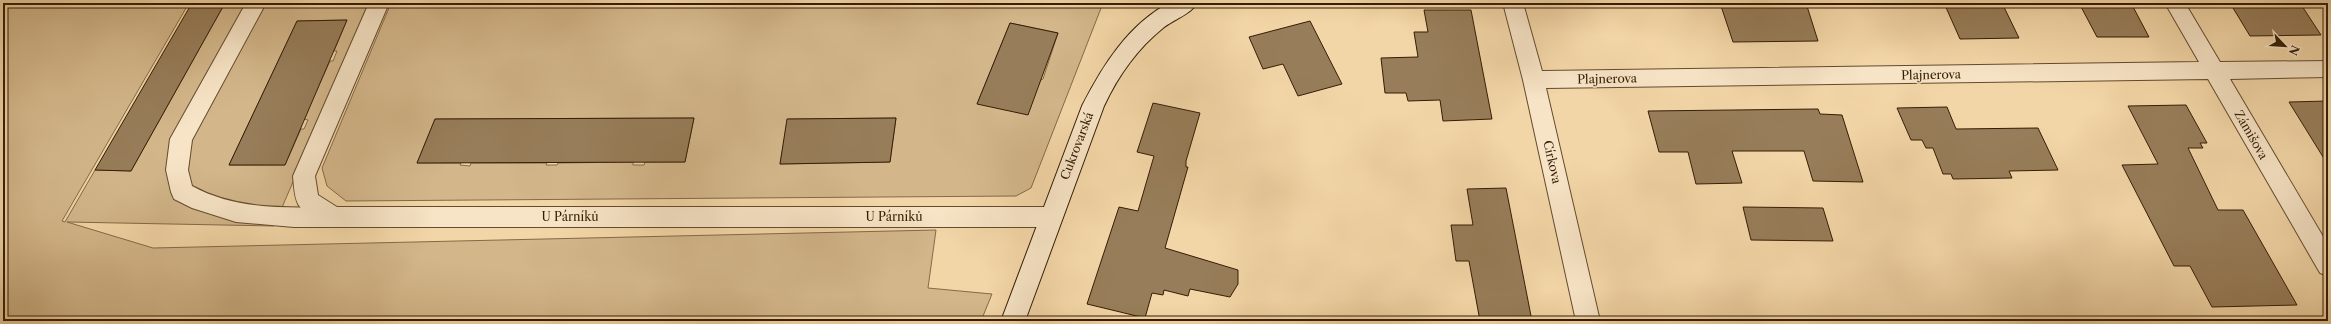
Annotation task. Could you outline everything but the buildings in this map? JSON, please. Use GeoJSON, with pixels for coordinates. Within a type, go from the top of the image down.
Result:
{"type":"FeatureCollection","features":[{"type":"Feature","properties":{"kind":"street","name":"U Párníků"},"geometry":{"type":"LineString","coordinates":[[256,3],[182,139],[177,170],[182,192],[198,203],[227,212],[256,217],[1050,217]]}},
{"type":"Feature","properties":{"kind":"street"},"geometry":{"type":"LineString","coordinates":[[333,217],[308,200],[304,176],[379,3]]}},
{"type":"Feature","properties":{"kind":"street","name":"Cukrovarská"},"geometry":{"type":"LineString","coordinates":[[1013,321],[1092,106],[1106,77],[1122,54],[1144,31],[1171,10],[1187,3]]}},
{"type":"Feature","properties":{"kind":"street","name":"Církova"},"geometry":{"type":"LineString","coordinates":[[1513,3],[1534,80],[1588,321]]}},
{"type":"Feature","properties":{"kind":"street","name":"Zámišova"},"geometry":{"type":"LineString","coordinates":[[2175,3],[2328,266]]}},
{"type":"Feature","properties":{"kind":"street","name":"Plajnerova"},"geometry":{"type":"LineString","coordinates":[[1534,80],[2328,69]]}},
{"type":"Feature","properties":{"kind":"shaded area"},"geometry":{"type":"Polygon","coordinates":[[[3,3],[189,3],[62,221],[65,222],[95,170],[131,171],[225,3],[370,3],[274,226],[67,222],[153,248],[936,230],[928,288],[992,294],[981,321],[3,321],[3,3]],[[347,20],[297,21],[229,165],[285,165],[301,129],[304,129],[308,120],[304,119],[330,61],[333,61],[337,51],[334,51],[347,20]]]}},
{"type":"Feature","properties":{"kind":"shaded area"},"geometry":{"type":"Polygon","coordinates":[[[391,3],[1103,3],[1031,188],[1016,196],[346,201],[327,186],[322,168],[391,3]],[[1010,23],[977,104],[1043,79],[1058,33],[1010,23]],[[694,118],[435,119],[417,163],[461,163],[460,165],[470,166],[471,163],[547,163],[546,165],[557,165],[558,163],[633,162],[633,165],[644,165],[645,162],[685,162],[694,118]],[[896,118],[788,119],[780,164],[890,162],[896,118]]]}}]}
